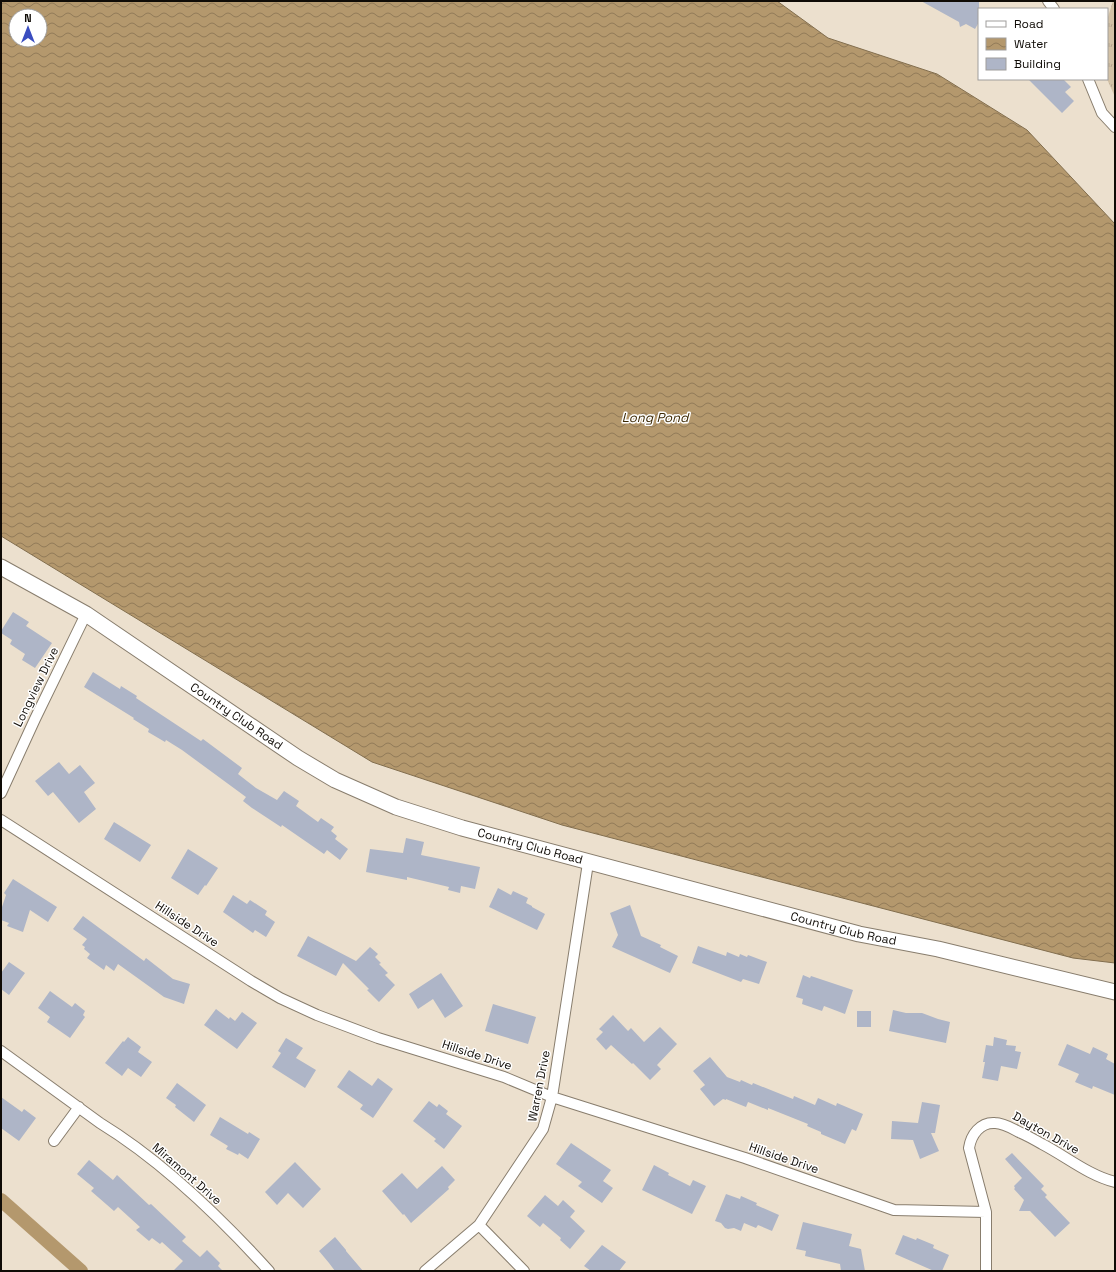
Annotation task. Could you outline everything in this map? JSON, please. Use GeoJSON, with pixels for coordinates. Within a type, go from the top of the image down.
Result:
{"type":"FeatureCollection","features":[{"type":"Feature","properties":{"kind":"street"},"geometry":{"type":"LineString","coordinates":[[1088,80],[1102,113],[1115,127]]}},
{"type":"Feature","properties":{"kind":"street","name":"Country Club Road"},"geometry":{"type":"LineString","coordinates":[[1,567],[86,614],[298,758],[335,780],[403,810],[588,863],[859,934],[938,949],[1115,992]]}},
{"type":"Feature","properties":{"kind":"street","name":"Longview Drive"},"geometry":{"type":"LineString","coordinates":[[1,793],[86,614]]}},
{"type":"Feature","properties":{"kind":"street","name":"Hillside Drive"},"geometry":{"type":"LineString","coordinates":[[1,820],[244,977],[280,998],[317,1015],[378,1038],[504,1077],[552,1097],[745,1158],[894,1210],[986,1212]]}},
{"type":"Feature","properties":{"kind":"street","name":"Warren Drive"},"geometry":{"type":"LineString","coordinates":[[425,1271],[479,1225],[543,1129],[552,1097],[588,863]]}},
{"type":"Feature","properties":{"kind":"street","name":"Miramont Drive"},"geometry":{"type":"LineString","coordinates":[[1,1051],[154,1161],[207,1207],[269,1271]]}},
{"type":"Feature","properties":{"kind":"street"},"geometry":{"type":"LineString","coordinates":[[54,1141],[79,1107]]}},
{"type":"Feature","properties":{"kind":"street","name":"Dayton Drive"},"geometry":{"type":"LineString","coordinates":[[986,1271],[986,1212],[969,1148],[976,1131],[984,1125],[994,1123],[1002,1124],[1043,1144],[1081,1168],[1115,1182]]}},
{"type":"Feature","properties":{"kind":"street"},"geometry":{"type":"LineString","coordinates":[[479,1225],[524,1271]]}},
{"type":"Feature","properties":{"kind":"green space"},"geometry":{"type":"Polygon","coordinates":[[[1113,1],[1115,1],[1115,97],[1107,80],[1108,17],[1113,1]]]}},
{"type":"Feature","properties":{"kind":"water","name":"Long Pond"},"geometry":{"type":"Polygon","coordinates":[[[1,1],[777,1],[828,38],[937,74],[1027,130],[1115,224],[1115,963],[1073,958],[562,825],[372,762],[1,536],[1,1]]]}},
{"type":"Feature","properties":{"kind":"building"},"geometry":{"type":"Polygon","coordinates":[[[921,1],[979,1],[978,24],[975,29],[966,24],[960,27],[959,22],[921,1]]]}},
{"type":"Feature","properties":{"kind":"building"},"geometry":{"type":"Polygon","coordinates":[[[1029,80],[1064,80],[1071,87],[1065,92],[1074,101],[1062,113],[1029,80]]]}},
{"type":"Feature","properties":{"kind":"building"},"geometry":{"type":"Polygon","coordinates":[[[13,612],[29,622],[26,626],[52,643],[35,668],[22,660],[25,654],[10,644],[12,640],[1,633],[13,612]]]}},
{"type":"Feature","properties":{"kind":"building"},"geometry":{"type":"Polygon","coordinates":[[[93,672],[120,689],[121,686],[137,696],[136,698],[201,741],[203,739],[242,768],[238,774],[256,788],[277,800],[284,791],[299,801],[296,806],[318,822],[321,818],[334,827],[331,831],[337,836],[335,839],[348,849],[340,860],[327,850],[324,854],[282,825],[281,827],[252,808],[243,801],[246,797],[182,750],[166,740],[165,742],[148,732],[149,729],[133,719],[134,718],[84,687],[93,672]]]}},
{"type":"Feature","properties":{"kind":"building"},"geometry":{"type":"Polygon","coordinates":[[[59,762],[69,774],[80,765],[95,783],[84,792],[96,809],[79,823],[53,792],[48,796],[35,781],[59,762]]]}},
{"type":"Feature","properties":{"kind":"building"},"geometry":{"type":"Polygon","coordinates":[[[114,822],[151,845],[140,862],[104,839],[114,822]]]}},
{"type":"Feature","properties":{"kind":"building"},"geometry":{"type":"Polygon","coordinates":[[[406,838],[424,842],[421,855],[480,867],[475,889],[461,886],[460,893],[448,890],[449,887],[407,877],[407,880],[366,872],[370,849],[403,853],[406,838]]]}},
{"type":"Feature","properties":{"kind":"building"},"geometry":{"type":"Polygon","coordinates":[[[188,849],[218,868],[198,895],[171,878],[188,849]]]}},
{"type":"Feature","properties":{"kind":"building"},"geometry":{"type":"Polygon","coordinates":[[[13,879],[57,907],[48,922],[30,910],[23,932],[7,926],[9,923],[1,920],[1,910],[6,895],[4,893],[13,879]]]}},
{"type":"Feature","properties":{"kind":"building"},"geometry":{"type":"Polygon","coordinates":[[[498,888],[511,895],[513,891],[528,898],[526,903],[545,914],[537,930],[489,907],[498,888]]]}},
{"type":"Feature","properties":{"kind":"building"},"geometry":{"type":"Polygon","coordinates":[[[233,895],[247,904],[250,900],[267,911],[265,915],[275,922],[266,937],[255,930],[253,933],[223,912],[233,895]]]}},
{"type":"Feature","properties":{"kind":"building"},"geometry":{"type":"Polygon","coordinates":[[[630,905],[641,936],[661,945],[660,947],[678,956],[670,973],[612,947],[618,935],[610,913],[630,905]]]}},
{"type":"Feature","properties":{"kind":"building"},"geometry":{"type":"Polygon","coordinates":[[[83,916],[144,961],[146,958],[173,979],[190,984],[184,1004],[164,997],[118,964],[114,971],[106,965],[104,970],[87,958],[90,954],[82,945],[87,939],[73,929],[83,916]]]}},
{"type":"Feature","properties":{"kind":"building"},"geometry":{"type":"Polygon","coordinates":[[[308,936],[356,961],[370,947],[378,954],[375,957],[381,963],[379,964],[388,973],[385,975],[395,985],[379,1002],[367,990],[369,989],[343,963],[336,976],[297,956],[308,936]]]}},
{"type":"Feature","properties":{"kind":"building"},"geometry":{"type":"Polygon","coordinates":[[[698,946],[726,956],[727,952],[739,957],[740,954],[747,957],[748,955],[767,962],[759,984],[743,979],[741,982],[692,963],[698,946]]]}},
{"type":"Feature","properties":{"kind":"building"},"geometry":{"type":"Polygon","coordinates":[[[9,962],[25,973],[9,995],[1,989],[1,973],[9,962]]]}},
{"type":"Feature","properties":{"kind":"building"},"geometry":{"type":"Polygon","coordinates":[[[441,973],[463,1006],[445,1018],[433,999],[418,1009],[409,994],[441,973]]]}},
{"type":"Feature","properties":{"kind":"building"},"geometry":{"type":"Polygon","coordinates":[[[803,975],[810,978],[811,976],[853,990],[845,1014],[824,1006],[822,1011],[802,1004],[803,999],[796,997],[803,975]]]}},
{"type":"Feature","properties":{"kind":"building"},"geometry":{"type":"Polygon","coordinates":[[[50,991],[72,1007],[75,1003],[85,1011],[83,1015],[85,1017],[70,1038],[47,1022],[50,1017],[38,1008],[50,991]]]}},
{"type":"Feature","properties":{"kind":"building"},"geometry":{"type":"Polygon","coordinates":[[[493,1004],[536,1017],[528,1044],[485,1031],[493,1004]]]}},
{"type":"Feature","properties":{"kind":"building"},"geometry":{"type":"Polygon","coordinates":[[[216,1009],[229,1019],[230,1017],[235,1021],[242,1012],[257,1023],[237,1049],[204,1025],[216,1009]]]}},
{"type":"Feature","properties":{"kind":"building"},"geometry":{"type":"Polygon","coordinates":[[[893,1010],[906,1013],[922,1013],[950,1022],[946,1043],[889,1031],[893,1010]]]}},
{"type":"Feature","properties":{"kind":"building"},"geometry":{"type":"Polygon","coordinates":[[[857,1011],[871,1011],[871,1027],[857,1027],[857,1011]]]}},
{"type":"Feature","properties":{"kind":"building"},"geometry":{"type":"Polygon","coordinates":[[[613,1015],[628,1031],[631,1028],[644,1042],[660,1027],[677,1044],[657,1065],[661,1069],[650,1080],[633,1063],[632,1064],[611,1045],[606,1050],[596,1039],[603,1032],[599,1029],[613,1015]]]}},
{"type":"Feature","properties":{"kind":"building"},"geometry":{"type":"Polygon","coordinates":[[[128,1037],[141,1047],[138,1052],[152,1062],[141,1077],[128,1068],[122,1076],[105,1063],[128,1037]]]}},
{"type":"Feature","properties":{"kind":"building"},"geometry":{"type":"Polygon","coordinates":[[[994,1037],[1007,1040],[1006,1045],[1016,1046],[1015,1051],[1021,1052],[1017,1069],[1001,1066],[998,1081],[982,1078],[986,1045],[993,1046],[994,1037]]]}},
{"type":"Feature","properties":{"kind":"building"},"geometry":{"type":"Polygon","coordinates":[[[286,1038],[303,1048],[296,1058],[316,1070],[305,1088],[272,1067],[281,1053],[278,1051],[286,1038]]]}},
{"type":"Feature","properties":{"kind":"building"},"geometry":{"type":"Polygon","coordinates":[[[1067,1044],[1090,1054],[1093,1047],[1108,1054],[1106,1059],[1115,1064],[1115,1095],[1093,1086],[1092,1089],[1075,1082],[1079,1074],[1058,1065],[1067,1044]]]}},
{"type":"Feature","properties":{"kind":"building"},"geometry":{"type":"Polygon","coordinates":[[[710,1057],[727,1077],[740,1082],[741,1080],[752,1085],[753,1083],[793,1099],[794,1096],[815,1105],[818,1098],[836,1106],[837,1103],[863,1114],[856,1131],[852,1129],[845,1144],[821,1134],[821,1132],[807,1126],[808,1124],[768,1108],[768,1110],[748,1102],[746,1107],[723,1099],[714,1106],[700,1089],[705,1085],[693,1071],[710,1057]]]}},
{"type":"Feature","properties":{"kind":"building"},"geometry":{"type":"Polygon","coordinates":[[[349,1070],[372,1086],[378,1078],[393,1089],[373,1118],[360,1109],[363,1105],[337,1087],[349,1070]]]}},
{"type":"Feature","properties":{"kind":"building"},"geometry":{"type":"Polygon","coordinates":[[[177,1083],[206,1105],[194,1122],[166,1098],[177,1083]]]}},
{"type":"Feature","properties":{"kind":"building"},"geometry":{"type":"Polygon","coordinates":[[[1,1097],[22,1112],[24,1109],[36,1118],[19,1141],[1,1128],[1,1097]]]}},
{"type":"Feature","properties":{"kind":"building"},"geometry":{"type":"Polygon","coordinates":[[[429,1101],[437,1107],[439,1104],[448,1111],[446,1114],[462,1126],[444,1149],[434,1141],[436,1139],[413,1121],[429,1101]]]}},
{"type":"Feature","properties":{"kind":"building"},"geometry":{"type":"Polygon","coordinates":[[[922,1102],[940,1105],[935,1133],[931,1133],[939,1151],[920,1159],[913,1140],[891,1139],[892,1121],[918,1123],[922,1102]]]}},
{"type":"Feature","properties":{"kind":"building"},"geometry":{"type":"Polygon","coordinates":[[[220,1117],[248,1134],[249,1132],[260,1139],[248,1159],[239,1153],[238,1155],[226,1149],[228,1146],[210,1135],[220,1117]]]}},
{"type":"Feature","properties":{"kind":"building"},"geometry":{"type":"Polygon","coordinates":[[[571,1143],[611,1170],[603,1181],[613,1188],[602,1203],[578,1186],[582,1182],[556,1164],[571,1143]]]}},
{"type":"Feature","properties":{"kind":"building"},"geometry":{"type":"Polygon","coordinates":[[[1012,1153],[1044,1186],[1041,1189],[1047,1195],[1045,1197],[1070,1223],[1055,1237],[1030,1211],[1019,1211],[1024,1200],[1014,1189],[1014,1186],[1022,1178],[1005,1159],[1012,1153]]]}},
{"type":"Feature","properties":{"kind":"building"},"geometry":{"type":"Polygon","coordinates":[[[89,1160],[113,1180],[117,1175],[186,1237],[182,1241],[200,1257],[207,1250],[220,1263],[218,1266],[223,1271],[173,1271],[183,1261],[162,1242],[160,1244],[152,1238],[149,1241],[136,1230],[140,1227],[118,1207],[114,1211],[91,1191],[94,1188],[77,1174],[89,1160]]]}},
{"type":"Feature","properties":{"kind":"building"},"geometry":{"type":"Polygon","coordinates":[[[295,1162],[321,1189],[303,1208],[288,1193],[277,1205],[265,1192],[295,1162]]]}},
{"type":"Feature","properties":{"kind":"building"},"geometry":{"type":"Polygon","coordinates":[[[654,1165],[669,1173],[668,1175],[690,1186],[693,1180],[706,1186],[692,1214],[642,1190],[654,1165]]]}},
{"type":"Feature","properties":{"kind":"building"},"geometry":{"type":"Polygon","coordinates":[[[442,1166],[455,1180],[448,1187],[449,1189],[411,1223],[382,1191],[402,1173],[417,1189],[442,1166]]]}},
{"type":"Feature","properties":{"kind":"building"},"geometry":{"type":"Polygon","coordinates":[[[726,1194],[740,1199],[741,1196],[757,1203],[756,1205],[779,1215],[772,1231],[758,1225],[756,1228],[744,1223],[741,1231],[734,1228],[728,1229],[721,1223],[715,1221],[726,1194]]]}},
{"type":"Feature","properties":{"kind":"building"},"geometry":{"type":"Polygon","coordinates":[[[545,1195],[558,1206],[563,1200],[575,1211],[570,1217],[585,1231],[570,1249],[560,1240],[561,1238],[543,1223],[540,1227],[527,1216],[545,1195]]]}},
{"type":"Feature","properties":{"kind":"building"},"geometry":{"type":"Polygon","coordinates":[[[803,1222],[852,1234],[849,1246],[861,1249],[865,1271],[841,1271],[840,1264],[805,1256],[806,1251],[796,1249],[803,1222]]]}},
{"type":"Feature","properties":{"kind":"building"},"geometry":{"type":"Polygon","coordinates":[[[903,1235],[916,1240],[917,1238],[934,1245],[933,1248],[949,1255],[942,1271],[934,1271],[895,1254],[903,1235]]]}},
{"type":"Feature","properties":{"kind":"building"},"geometry":{"type":"Polygon","coordinates":[[[335,1237],[363,1271],[335,1271],[319,1251],[335,1237]]]}},
{"type":"Feature","properties":{"kind":"building"},"geometry":{"type":"Polygon","coordinates":[[[602,1245],[626,1262],[619,1271],[591,1271],[584,1266],[602,1245]]]}},
{"type":"Feature","properties":{"kind":"waterway"},"geometry":{"type":"LineString","coordinates":[[1,1200],[81,1271]]}}]}
